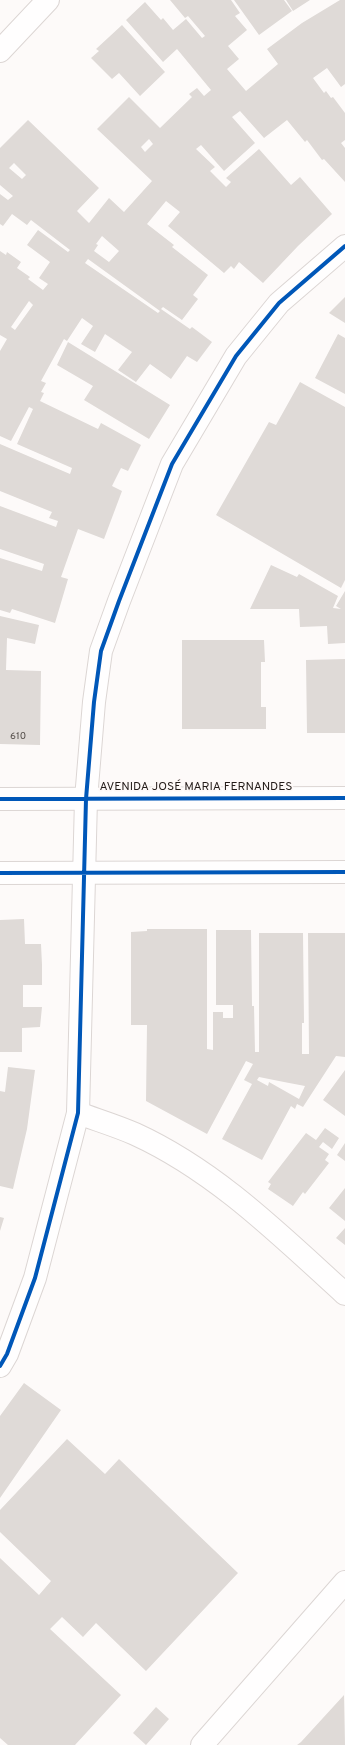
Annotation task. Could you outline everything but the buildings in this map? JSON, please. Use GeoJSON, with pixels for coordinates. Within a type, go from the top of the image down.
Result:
{"type":"FeatureCollection","features":[{"type":"Feature","properties":{"kind":"street"},"geometry":{"type":"LineString","coordinates":[[0,51],[48,0]]}},
{"type":"Feature","properties":{"kind":"street"},"geometry":{"type":"LineString","coordinates":[[0,1366],[7,1354],[35,1278],[78,1113],[86,799],[94,702],[101,651],[118,601],[172,464],[236,356],[279,303],[345,246]]}},
{"type":"Feature","properties":{"kind":"street","name":"AVENIDA JOSÉ MARIA FERNANDES"},"geometry":{"type":"LineString","coordinates":[[0,799],[345,798]]}},
{"type":"Feature","properties":{"kind":"street"},"geometry":{"type":"LineString","coordinates":[[0,873],[345,872]]}},
{"type":"Feature","properties":{"kind":"street"},"geometry":{"type":"LineString","coordinates":[[78,1113],[135,1134],[172,1154],[229,1192],[345,1294]]}},
{"type":"Feature","properties":{"kind":"street"},"geometry":{"type":"LineString","coordinates":[[202,1745],[345,1582]]}},
{"type":"Feature","properties":{"kind":"cycle path"},"geometry":{"type":"LineString","coordinates":[[0,1366],[7,1354],[35,1278],[78,1113],[86,799],[94,702],[101,651],[172,464],[236,356],[279,303],[345,246]]}},
{"type":"Feature","properties":{"kind":"cycle path"},"geometry":{"type":"LineString","coordinates":[[0,799],[345,798]]}},
{"type":"Feature","properties":{"kind":"cycle path"},"geometry":{"type":"LineString","coordinates":[[0,873],[345,872]]}}]}
